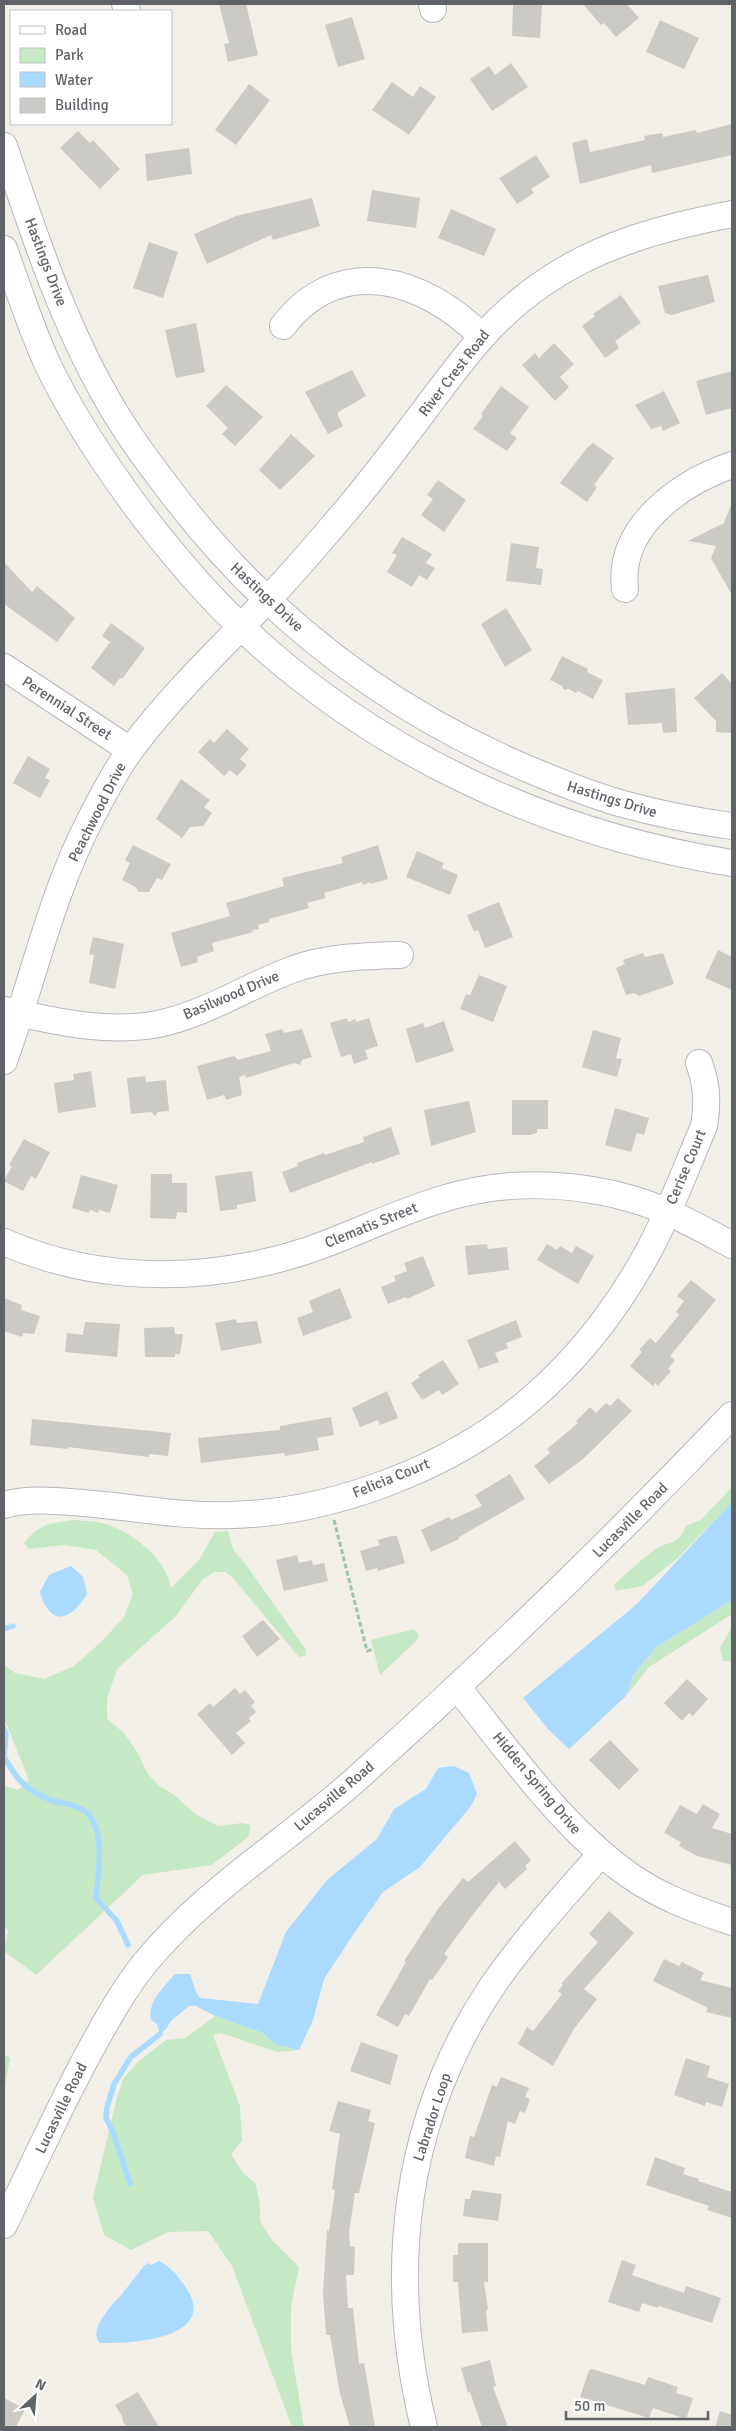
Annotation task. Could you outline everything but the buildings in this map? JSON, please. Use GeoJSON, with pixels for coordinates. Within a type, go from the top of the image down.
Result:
{"type":"FeatureCollection","features":[{"type":"Feature","properties":{"kind":"street","name":"Hastings Drive"},"geometry":{"type":"LineString","coordinates":[[4,146],[57,295],[77,341],[106,398],[142,453],[191,520],[267,600],[354,672],[400,704],[449,733],[566,785],[621,804],[679,818],[732,826]]}},
{"type":"Feature","properties":{"kind":"street","name":"River Crest Road"},"geometry":{"type":"LineString","coordinates":[[240,627],[297,568],[375,476],[481,336],[512,306],[543,283],[579,262],[643,234],[685,222],[732,214]]}},
{"type":"Feature","properties":{"kind":"street"},"geometry":{"type":"LineString","coordinates":[[4,250],[47,363],[80,423],[118,482],[167,547],[206,592],[240,627],[287,667],[392,741],[440,769],[480,788],[600,833],[660,850],[732,863]]}},
{"type":"Feature","properties":{"kind":"street"},"geometry":{"type":"LineString","coordinates":[[283,326],[296,310],[312,297],[330,287],[351,282],[372,282],[402,286],[427,295],[462,317],[481,336]]}},
{"type":"Feature","properties":{"kind":"street"},"geometry":{"type":"LineString","coordinates":[[625,589],[624,565],[636,537],[645,524],[686,485],[732,465]]}},
{"type":"Feature","properties":{"kind":"street","name":"Peachwood Drive"},"geometry":{"type":"LineString","coordinates":[[4,1060],[12,1012],[70,864],[90,820],[130,750],[176,694],[240,627]]}},
{"type":"Feature","properties":{"kind":"street","name":"Perennial Street"},"geometry":{"type":"LineString","coordinates":[[4,667],[130,750]]}},
{"type":"Feature","properties":{"kind":"street","name":"Basilwood Drive"},"geometry":{"type":"LineString","coordinates":[[12,1012],[96,1028],[158,1024],[194,1014],[293,969],[361,956],[400,955]]}},
{"type":"Feature","properties":{"kind":"street","name":"Cerise Court"},"geometry":{"type":"LineString","coordinates":[[667,1212],[704,1126],[708,1104],[706,1082],[699,1063]]}},
{"type":"Feature","properties":{"kind":"street","name":"Clematis Street"},"geometry":{"type":"LineString","coordinates":[[4,1242],[57,1261],[104,1271],[133,1274],[184,1274],[234,1269],[273,1261],[310,1249],[419,1205],[474,1191],[511,1186],[550,1186],[595,1191],[632,1199],[667,1212],[732,1245]]}},
{"type":"Feature","properties":{"kind":"street","name":"Felicia Court"},"geometry":{"type":"LineString","coordinates":[[4,1505],[18,1501],[45,1500],[189,1514],[233,1515],[286,1510],[329,1502],[371,1489],[424,1466],[462,1447],[506,1419],[530,1400],[567,1365],[599,1327],[648,1252],[667,1212]]}},
{"type":"Feature","properties":{"kind":"street","name":"Lucasville Road"},"geometry":{"type":"LineString","coordinates":[[4,2226],[74,2079],[109,2016],[146,1963],[171,1934],[210,1898],[351,1783],[457,1687],[557,1593],[732,1415]]}},
{"type":"Feature","properties":{"kind":"street","name":"Hidden Spring Drive"},"geometry":{"type":"LineString","coordinates":[[457,1687],[569,1824],[602,1854],[630,1876],[665,1896],[694,1910],[732,1922]]}},
{"type":"Feature","properties":{"kind":"street","name":"Labrador Loop"},"geometry":{"type":"LineString","coordinates":[[424,2427],[411,2369],[406,2332],[404,2281],[406,2230],[412,2181],[423,2135],[454,2053],[489,1992],[550,1913],[602,1854]]}},
{"type":"Feature","properties":{"kind":"path"},"geometry":{"type":"LineString","coordinates":[[329,1502],[367,1651],[374,1649]]}},
{"type":"Feature","properties":{"kind":"green space"},"geometry":{"type":"Polygon","coordinates":[[[732,1487],[732,1502],[678,1558],[642,1586],[616,1591],[614,1585],[653,1551],[680,1537],[686,1526],[701,1520],[732,1487]]]}},
{"type":"Feature","properties":{"kind":"green space"},"geometry":{"type":"Polygon","coordinates":[[[75,1520],[106,1524],[117,1528],[138,1541],[156,1557],[168,1577],[171,1588],[199,1560],[215,1532],[228,1531],[233,1549],[306,1650],[305,1656],[299,1657],[233,1578],[225,1572],[214,1572],[203,1579],[176,1616],[117,1669],[107,1699],[107,1719],[124,1733],[136,1750],[148,1774],[159,1786],[173,1794],[197,1815],[218,1826],[243,1823],[251,1825],[248,1837],[212,1865],[143,1875],[36,1975],[4,1951],[8,1931],[4,1924],[4,1786],[18,1790],[29,1780],[4,1718],[4,1665],[15,1673],[44,1679],[74,1666],[103,1640],[124,1617],[133,1594],[127,1575],[96,1550],[64,1545],[29,1549],[24,1543],[35,1531],[46,1525],[75,1520]]]}},
{"type":"Feature","properties":{"kind":"green space"},"geometry":{"type":"Polygon","coordinates":[[[732,1600],[732,1614],[649,1667],[626,1696],[633,1677],[655,1648],[732,1600]]]}},
{"type":"Feature","properties":{"kind":"green space"},"geometry":{"type":"Polygon","coordinates":[[[732,1627],[732,1661],[723,1661],[720,1648],[732,1627]]]}},
{"type":"Feature","properties":{"kind":"green space"},"geometry":{"type":"Polygon","coordinates":[[[414,1629],[419,1635],[416,1641],[380,1675],[371,1640],[414,1629]]]}},
{"type":"Feature","properties":{"kind":"green space"},"geometry":{"type":"Polygon","coordinates":[[[215,2016],[263,2033],[276,2045],[299,2050],[277,2052],[221,2033],[213,2035],[240,2106],[242,2141],[231,2154],[243,2173],[255,2183],[260,2204],[260,2221],[272,2240],[299,2267],[291,2306],[291,2350],[304,2427],[292,2427],[232,2266],[208,2231],[168,2232],[131,2250],[104,2235],[93,2198],[123,2079],[139,2061],[166,2040],[185,2038],[215,2016]]]}},
{"type":"Feature","properties":{"kind":"green space"},"geometry":{"type":"Polygon","coordinates":[[[4,2054],[10,2058],[5,2085],[4,2083],[4,2054]]]}},
{"type":"Feature","properties":{"kind":"water"},"geometry":{"type":"Polygon","coordinates":[[[732,1502],[732,1600],[655,1648],[633,1676],[626,1696],[569,1749],[548,1729],[523,1698],[637,1604],[732,1502]]]}},
{"type":"Feature","properties":{"kind":"water"},"geometry":{"type":"Polygon","coordinates":[[[71,1566],[83,1577],[87,1594],[74,1610],[61,1617],[49,1611],[40,1592],[49,1575],[71,1566]]]}},
{"type":"Feature","properties":{"kind":"water"},"geometry":{"type":"Polygon","coordinates":[[[454,1766],[469,1773],[477,1794],[471,1806],[420,1867],[383,1892],[324,1979],[313,2020],[299,2050],[276,2045],[263,2033],[215,2016],[196,2006],[189,2006],[171,2021],[160,2034],[157,2024],[151,2020],[150,2013],[157,1995],[175,1974],[190,1974],[200,1998],[258,2004],[286,1932],[327,1880],[377,1839],[394,1809],[426,1789],[438,1768],[454,1766]]]}},
{"type":"Feature","properties":{"kind":"water"},"geometry":{"type":"Polygon","coordinates":[[[159,2261],[172,2270],[188,2291],[193,2307],[190,2320],[180,2329],[148,2340],[100,2343],[97,2337],[97,2330],[104,2315],[145,2265],[149,2263],[151,2265],[159,2261]]]}},
{"type":"Feature","properties":{"kind":"waterway"},"geometry":{"type":"LineString","coordinates":[[4,1629],[13,1626]]}},
{"type":"Feature","properties":{"kind":"waterway"},"geometry":{"type":"LineString","coordinates":[[4,1729],[6,1734],[4,1755]]}},
{"type":"Feature","properties":{"kind":"waterway"},"geometry":{"type":"LineString","coordinates":[[4,1757],[16,1776],[28,1788],[54,1801],[81,1809],[90,1816],[96,1829],[99,1848],[96,1898],[117,1921],[128,1945]]}},
{"type":"Feature","properties":{"kind":"waterway"},"geometry":{"type":"LineString","coordinates":[[130,2184],[113,2132],[106,2118],[107,2107],[114,2084],[131,2057],[160,2034]]}}]}
